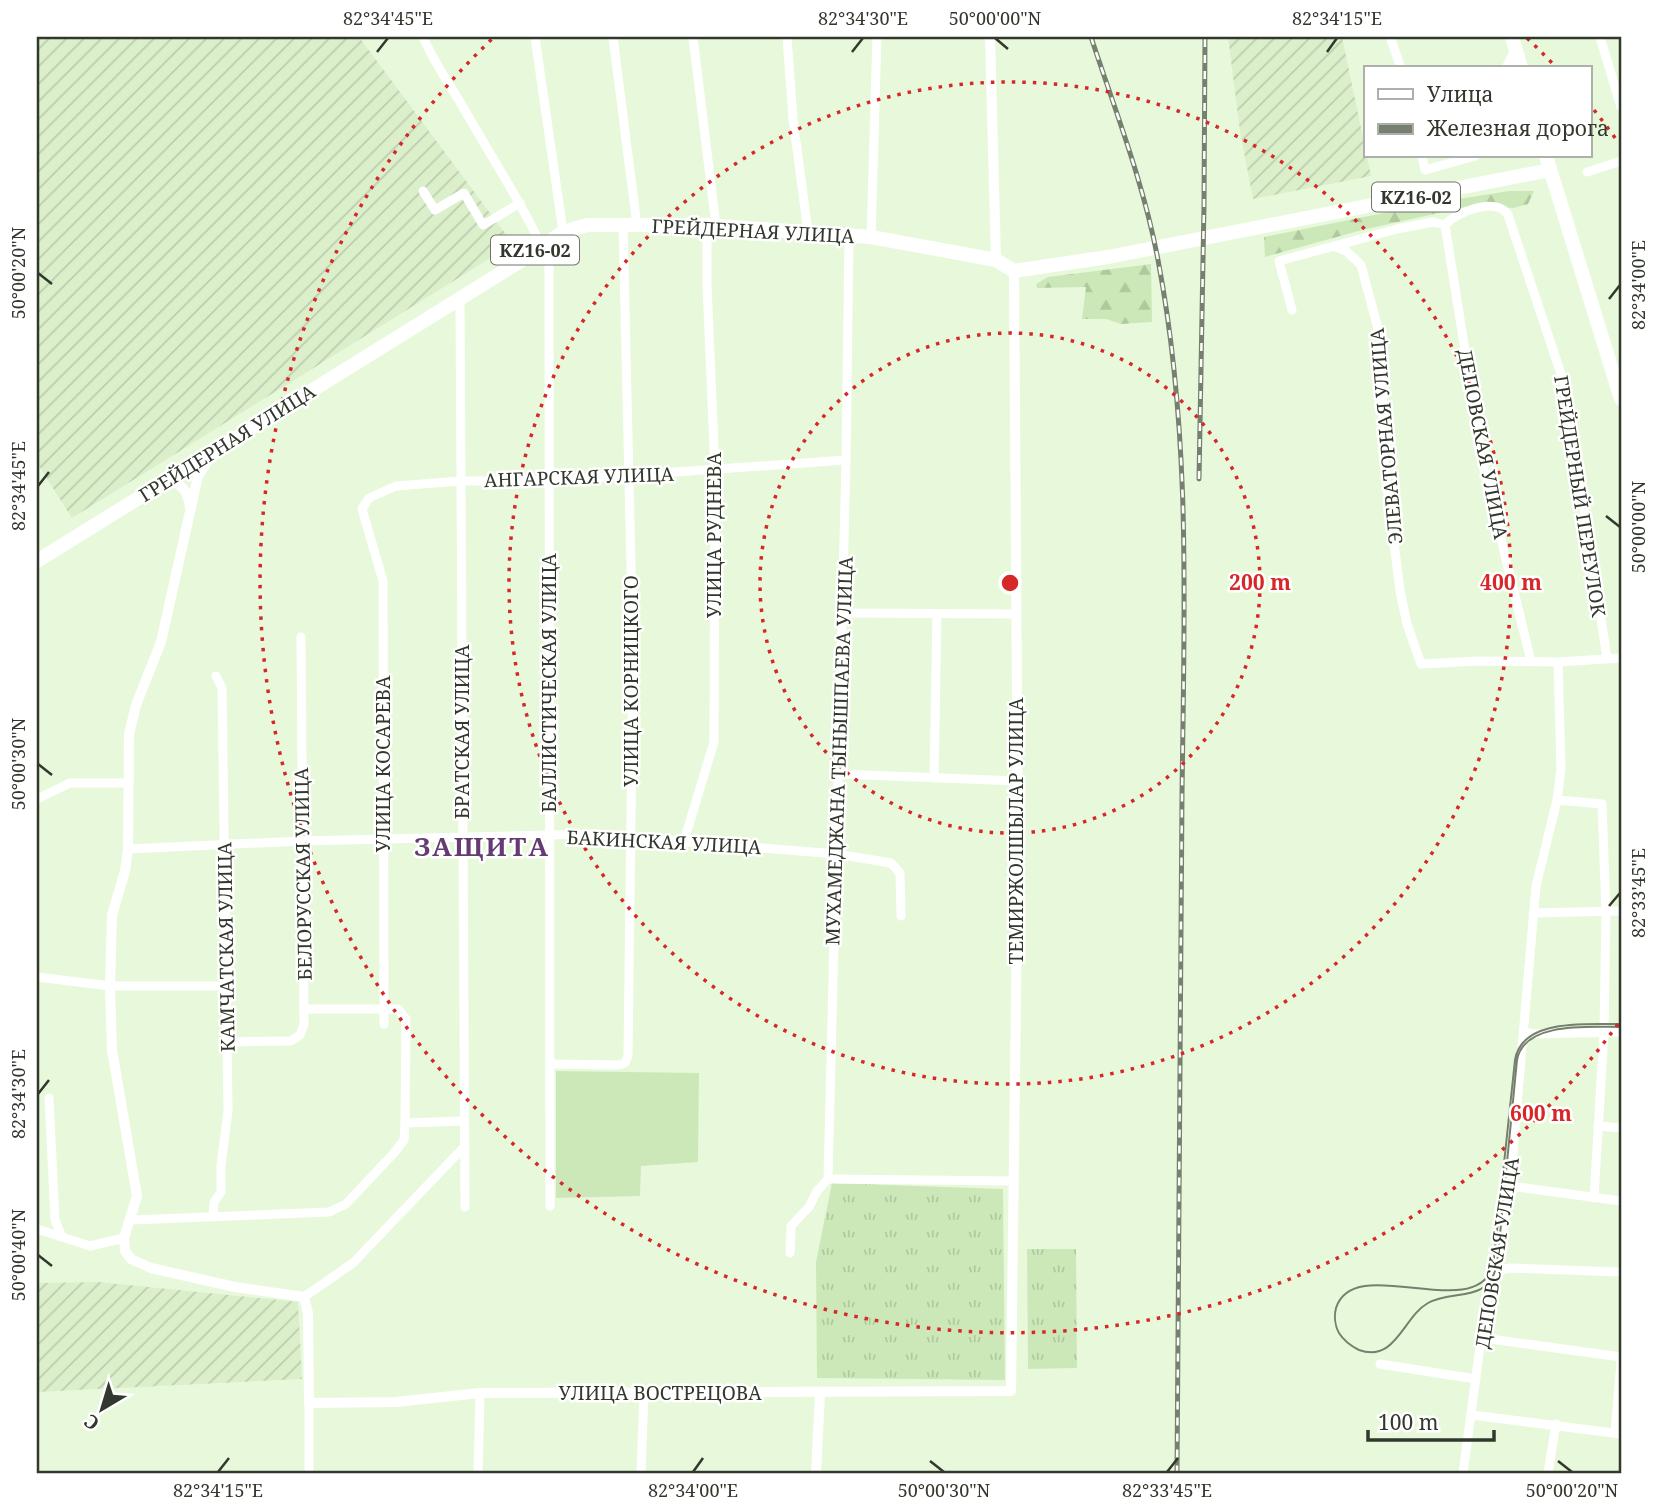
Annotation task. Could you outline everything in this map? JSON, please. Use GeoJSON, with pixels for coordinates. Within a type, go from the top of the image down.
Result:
{"type":"FeatureCollection","features":[{"type":"Feature","properties":{"kind":"main road"},"geometry":{"type":"LineString","coordinates":[[1513,43],[1520,66]]}},
{"type":"Feature","properties":{"kind":"main road"},"geometry":{"type":"LineString","coordinates":[[1548,163],[1621,399]]}},
{"type":"Feature","properties":{"kind":"main road","name":"KZ16-02"},"geometry":{"type":"LineString","coordinates":[[1014,271],[1108,257],[1281,224],[1548,163]]}},
{"type":"Feature","properties":{"kind":"main road","name":"ГРЕЙДЕРНАЯ УЛИЦА"},"geometry":{"type":"LineString","coordinates":[[37,561],[460,299],[563,232],[587,225],[630,225],[712,226],[849,235],[996,260],[1014,271]]}},
{"type":"Feature","properties":{"kind":"street","name":"БАЛЛИСТИЧЕСКАЯ УЛИЦА"},"geometry":{"type":"LineString","coordinates":[[423,37],[434,64],[520,203],[549,262],[550,1206]]}},
{"type":"Feature","properties":{"kind":"street"},"geometry":{"type":"LineString","coordinates":[[535,37],[563,232]]}},
{"type":"Feature","properties":{"kind":"street","name":"УЛИЦА КОРНИЦКОГО"},"geometry":{"type":"LineString","coordinates":[[551,1064],[618,1065],[625,1063],[628,1056],[633,653],[630,225],[613,37]]}},
{"type":"Feature","properties":{"kind":"street","name":"УЛИЦА РУДНЕВА"},"geometry":{"type":"LineString","coordinates":[[684,841],[714,742],[715,471],[707,286],[712,226],[693,37]]}},
{"type":"Feature","properties":{"kind":"street"},"geometry":{"type":"LineString","coordinates":[[787,37],[793,119],[808,232]]}},
{"type":"Feature","properties":{"kind":"street"},"geometry":{"type":"LineString","coordinates":[[871,237],[877,37]]}},
{"type":"Feature","properties":{"kind":"street"},"geometry":{"type":"LineString","coordinates":[[990,37],[996,260]]}},
{"type":"Feature","properties":{"kind":"street"},"geometry":{"type":"LineString","coordinates":[[1390,37],[1401,66]]}},
{"type":"Feature","properties":{"kind":"street"},"geometry":{"type":"LineString","coordinates":[[1600,37],[1621,107]]}},
{"type":"Feature","properties":{"kind":"street"},"geometry":{"type":"LineString","coordinates":[[1507,66],[1513,43]]}},
{"type":"Feature","properties":{"kind":"street"},"geometry":{"type":"LineString","coordinates":[[1422,158],[1425,170],[1468,158]]}},
{"type":"Feature","properties":{"kind":"street"},"geometry":{"type":"LineString","coordinates":[[1587,172],[1621,161]]}},
{"type":"Feature","properties":{"kind":"street"},"geometry":{"type":"LineString","coordinates":[[423,191],[435,210],[464,193],[483,225],[520,203]]}},
{"type":"Feature","properties":{"kind":"street","name":"ГРЕЙДЕРНЫЙ ПЕРЕУЛОК"},"geometry":{"type":"LineString","coordinates":[[1445,225],[1450,219],[1468,211],[1493,206],[1504,209],[1508,215],[1566,389],[1607,658]]}},
{"type":"Feature","properties":{"kind":"street"},"geometry":{"type":"LineString","coordinates":[[1292,310],[1279,261],[1433,222],[1445,225]]}},
{"type":"Feature","properties":{"kind":"street","name":"ДЕПОВСКАЯ УЛИЦА"},"geometry":{"type":"LineString","coordinates":[[1445,225],[1484,470],[1531,661]]}},
{"type":"Feature","properties":{"kind":"street","name":"МУХАМЕДЖАНА ТЫНЫШПАЕВА УЛИЦА"},"geometry":{"type":"LineString","coordinates":[[828,1180],[849,235]]}},
{"type":"Feature","properties":{"kind":"street","name":"ЭЛЕВАТОРНАЯ УЛИЦА"},"geometry":{"type":"LineString","coordinates":[[1335,246],[1346,251],[1361,265],[1381,340],[1384,462],[1400,591],[1407,624],[1421,664],[1531,661]]}},
{"type":"Feature","properties":{"kind":"street","name":"ТЕМИРЖОЛШЫЛАР УЛИЦА"},"geometry":{"type":"LineString","coordinates":[[1011,1391],[1018,780],[1014,271]]}},
{"type":"Feature","properties":{"kind":"street","name":"БРАТСКАЯ УЛИЦА"},"geometry":{"type":"LineString","coordinates":[[460,299],[463,1121],[466,1207]]}},
{"type":"Feature","properties":{"kind":"street"},"geometry":{"type":"LineString","coordinates":[[213,451],[198,476],[161,642],[136,705],[130,734],[128,849],[125,871],[112,915],[110,986],[112,1050],[137,1196],[124,1238],[125,1251],[131,1259],[151,1268],[235,1287],[304,1297],[353,1263],[465,1146]]}},
{"type":"Feature","properties":{"kind":"street","name":"АНГАРСКАЯ УЛИЦА"},"geometry":{"type":"LineString","coordinates":[[362,509],[369,498],[396,486],[460,481],[548,481],[846,460]]}},
{"type":"Feature","properties":{"kind":"street"},"geometry":{"type":"LineString","coordinates":[[167,480],[184,489],[190,509]]}},
{"type":"Feature","properties":{"kind":"street","name":"УЛИЦА КОСАРЕВА"},"geometry":{"type":"LineString","coordinates":[[362,509],[383,581],[384,1024]]}},
{"type":"Feature","properties":{"kind":"street"},"geometry":{"type":"LineString","coordinates":[[842,613],[1016,614]]}},
{"type":"Feature","properties":{"kind":"street"},"geometry":{"type":"LineString","coordinates":[[934,778],[937,614]]}},
{"type":"Feature","properties":{"kind":"street","name":"БЕЛОРУССКАЯ УЛИЦА"},"geometry":{"type":"LineString","coordinates":[[227,1042],[291,1041],[300,1035],[304,1024],[306,1009],[301,636]]}},
{"type":"Feature","properties":{"kind":"street"},"geometry":{"type":"LineString","coordinates":[[1531,661],[1621,658]]}},
{"type":"Feature","properties":{"kind":"street","name":"ДЕПОВСКАЯ УЛИЦА"},"geometry":{"type":"LineString","coordinates":[[1463,1473],[1489,1285],[1497,1272],[1510,1186],[1536,887],[1557,800],[1561,769],[1558,662]]}},
{"type":"Feature","properties":{"kind":"street","name":"КАМЧАТСКАЯ УЛИЦА"},"geometry":{"type":"LineString","coordinates":[[213,1216],[214,1202],[221,1192],[221,1165],[228,1111],[222,688],[216,676]]}},
{"type":"Feature","properties":{"kind":"street"},"geometry":{"type":"LineString","coordinates":[[839,774],[1018,780]]}},
{"type":"Feature","properties":{"kind":"street"},"geometry":{"type":"LineString","coordinates":[[37,799],[70,783],[128,783]]}},
{"type":"Feature","properties":{"kind":"street"},"geometry":{"type":"LineString","coordinates":[[1557,800],[1602,804],[1606,912],[1604,1032],[1594,1198]]}},
{"type":"Feature","properties":{"kind":"street","name":"БАКИНСКАЯ УЛИЦА"},"geometry":{"type":"LineString","coordinates":[[128,849],[302,841],[589,834],[837,854],[891,863],[900,873],[901,916]]}},
{"type":"Feature","properties":{"kind":"street"},"geometry":{"type":"LineString","coordinates":[[1534,913],[1621,911]]}},
{"type":"Feature","properties":{"kind":"street"},"geometry":{"type":"LineString","coordinates":[[37,977],[110,986],[225,986]]}},
{"type":"Feature","properties":{"kind":"street"},"geometry":{"type":"LineString","coordinates":[[131,1220],[329,1212],[346,1204],[394,1153],[404,1140],[406,1018],[398,1009],[306,1009]]}},
{"type":"Feature","properties":{"kind":"street"},"geometry":{"type":"LineString","coordinates":[[1524,1031],[1531,1034],[1621,1032]]}},
{"type":"Feature","properties":{"kind":"street"},"geometry":{"type":"LineString","coordinates":[[49,1098],[55,1220],[62,1237]]}},
{"type":"Feature","properties":{"kind":"street"},"geometry":{"type":"LineString","coordinates":[[405,1123],[463,1121]]}},
{"type":"Feature","properties":{"kind":"street"},"geometry":{"type":"LineString","coordinates":[[1598,1126],[1621,1128]]}},
{"type":"Feature","properties":{"kind":"street"},"geometry":{"type":"LineString","coordinates":[[790,1253],[791,1226],[828,1180],[1013,1181]]}},
{"type":"Feature","properties":{"kind":"street"},"geometry":{"type":"LineString","coordinates":[[1510,1186],[1621,1200]]}},
{"type":"Feature","properties":{"kind":"street"},"geometry":{"type":"LineString","coordinates":[[37,1230],[90,1246],[124,1238]]}},
{"type":"Feature","properties":{"kind":"street"},"geometry":{"type":"LineString","coordinates":[[1497,1272],[1509,1268],[1621,1272]]}},
{"type":"Feature","properties":{"kind":"street"},"geometry":{"type":"LineString","coordinates":[[304,1297],[308,1313],[309,1473]]}},
{"type":"Feature","properties":{"kind":"street"},"geometry":{"type":"LineString","coordinates":[[1472,1415],[1618,1433],[1621,1359],[1483,1338]]}},
{"type":"Feature","properties":{"kind":"street"},"geometry":{"type":"LineString","coordinates":[[1380,1364],[1476,1379]]}},
{"type":"Feature","properties":{"kind":"street","name":"УЛИЦА ВОСТРЕЦОВА"},"geometry":{"type":"LineString","coordinates":[[309,1403],[396,1402],[480,1393],[1011,1391]]}},
{"type":"Feature","properties":{"kind":"street"},"geometry":{"type":"LineString","coordinates":[[478,1473],[480,1393]]}},
{"type":"Feature","properties":{"kind":"street"},"geometry":{"type":"LineString","coordinates":[[642,1473],[643,1393]]}},
{"type":"Feature","properties":{"kind":"street"},"geometry":{"type":"LineString","coordinates":[[816,1473],[820,1393]]}},
{"type":"Feature","properties":{"kind":"street"},"geometry":{"type":"LineString","coordinates":[[1548,1473],[1556,1424]]}},
{"type":"Feature","properties":{"kind":"shaded area"},"geometry":{"type":"Polygon","coordinates":[[[37,37],[359,37],[513,244],[72,518],[37,463],[37,37]]]}},
{"type":"Feature","properties":{"kind":"shaded area"},"geometry":{"type":"Polygon","coordinates":[[[1228,37],[1342,37],[1364,142],[1364,158],[1367,158],[1371,176],[1253,199],[1240,131],[1228,37]]]}},
{"type":"Feature","properties":{"kind":"shaded area"},"geometry":{"type":"Polygon","coordinates":[[[98,1282],[298,1302],[302,1379],[37,1392],[37,1283],[98,1282]]]}},
{"type":"Feature","properties":{"kind":"green space"},"geometry":{"type":"Polygon","coordinates":[[[1509,191],[1534,191],[1528,204],[1514,208],[1475,205],[1362,230],[1265,257],[1264,237],[1439,202],[1509,191]]]}},
{"type":"Feature","properties":{"kind":"green space"},"geometry":{"type":"Polygon","coordinates":[[[1151,264],[1152,322],[1121,324],[1106,319],[1082,319],[1086,287],[1037,288],[1036,284],[1048,277],[1151,264]]]}},
{"type":"Feature","properties":{"kind":"green space"},"geometry":{"type":"Polygon","coordinates":[[[556,1071],[699,1073],[698,1162],[641,1166],[640,1196],[556,1198],[556,1071]]]}},
{"type":"Feature","properties":{"kind":"green space"},"geometry":{"type":"Polygon","coordinates":[[[832,1183],[1003,1189],[1005,1380],[817,1378],[816,1262],[832,1183]]]}},
{"type":"Feature","properties":{"kind":"green space"},"geometry":{"type":"Polygon","coordinates":[[[1027,1249],[1076,1249],[1077,1368],[1028,1369],[1027,1249]]]}},
{"type":"Feature","properties":{"kind":"tram line"},"geometry":{"type":"LineString","coordinates":[[1621,1024],[1559,1026],[1530,1036],[1520,1046],[1515,1060],[1493,1267],[1481,1283],[1462,1290],[1388,1285],[1365,1286],[1347,1292],[1336,1308],[1335,1318],[1339,1333],[1348,1343],[1359,1350],[1382,1350],[1398,1337],[1419,1310],[1428,1303],[1448,1296],[1478,1291],[1486,1286],[1497,1265],[1517,1060],[1522,1047],[1545,1032],[1577,1027],[1621,1027]]}},
{"type":"Feature","properties":{"kind":"railway"},"geometry":{"type":"LineString","coordinates":[[1091,37],[1145,203],[1158,260],[1169,327],[1181,460],[1184,594],[1177,1473]]}},
{"type":"Feature","properties":{"kind":"railway"},"geometry":{"type":"LineString","coordinates":[[1199,479],[1205,37]]}},
{"type":"Feature","properties":{"kind":"district","name":"ЗАЩИТА"},"geometry":{"type":"Point","coordinates":[482,846]}}]}
